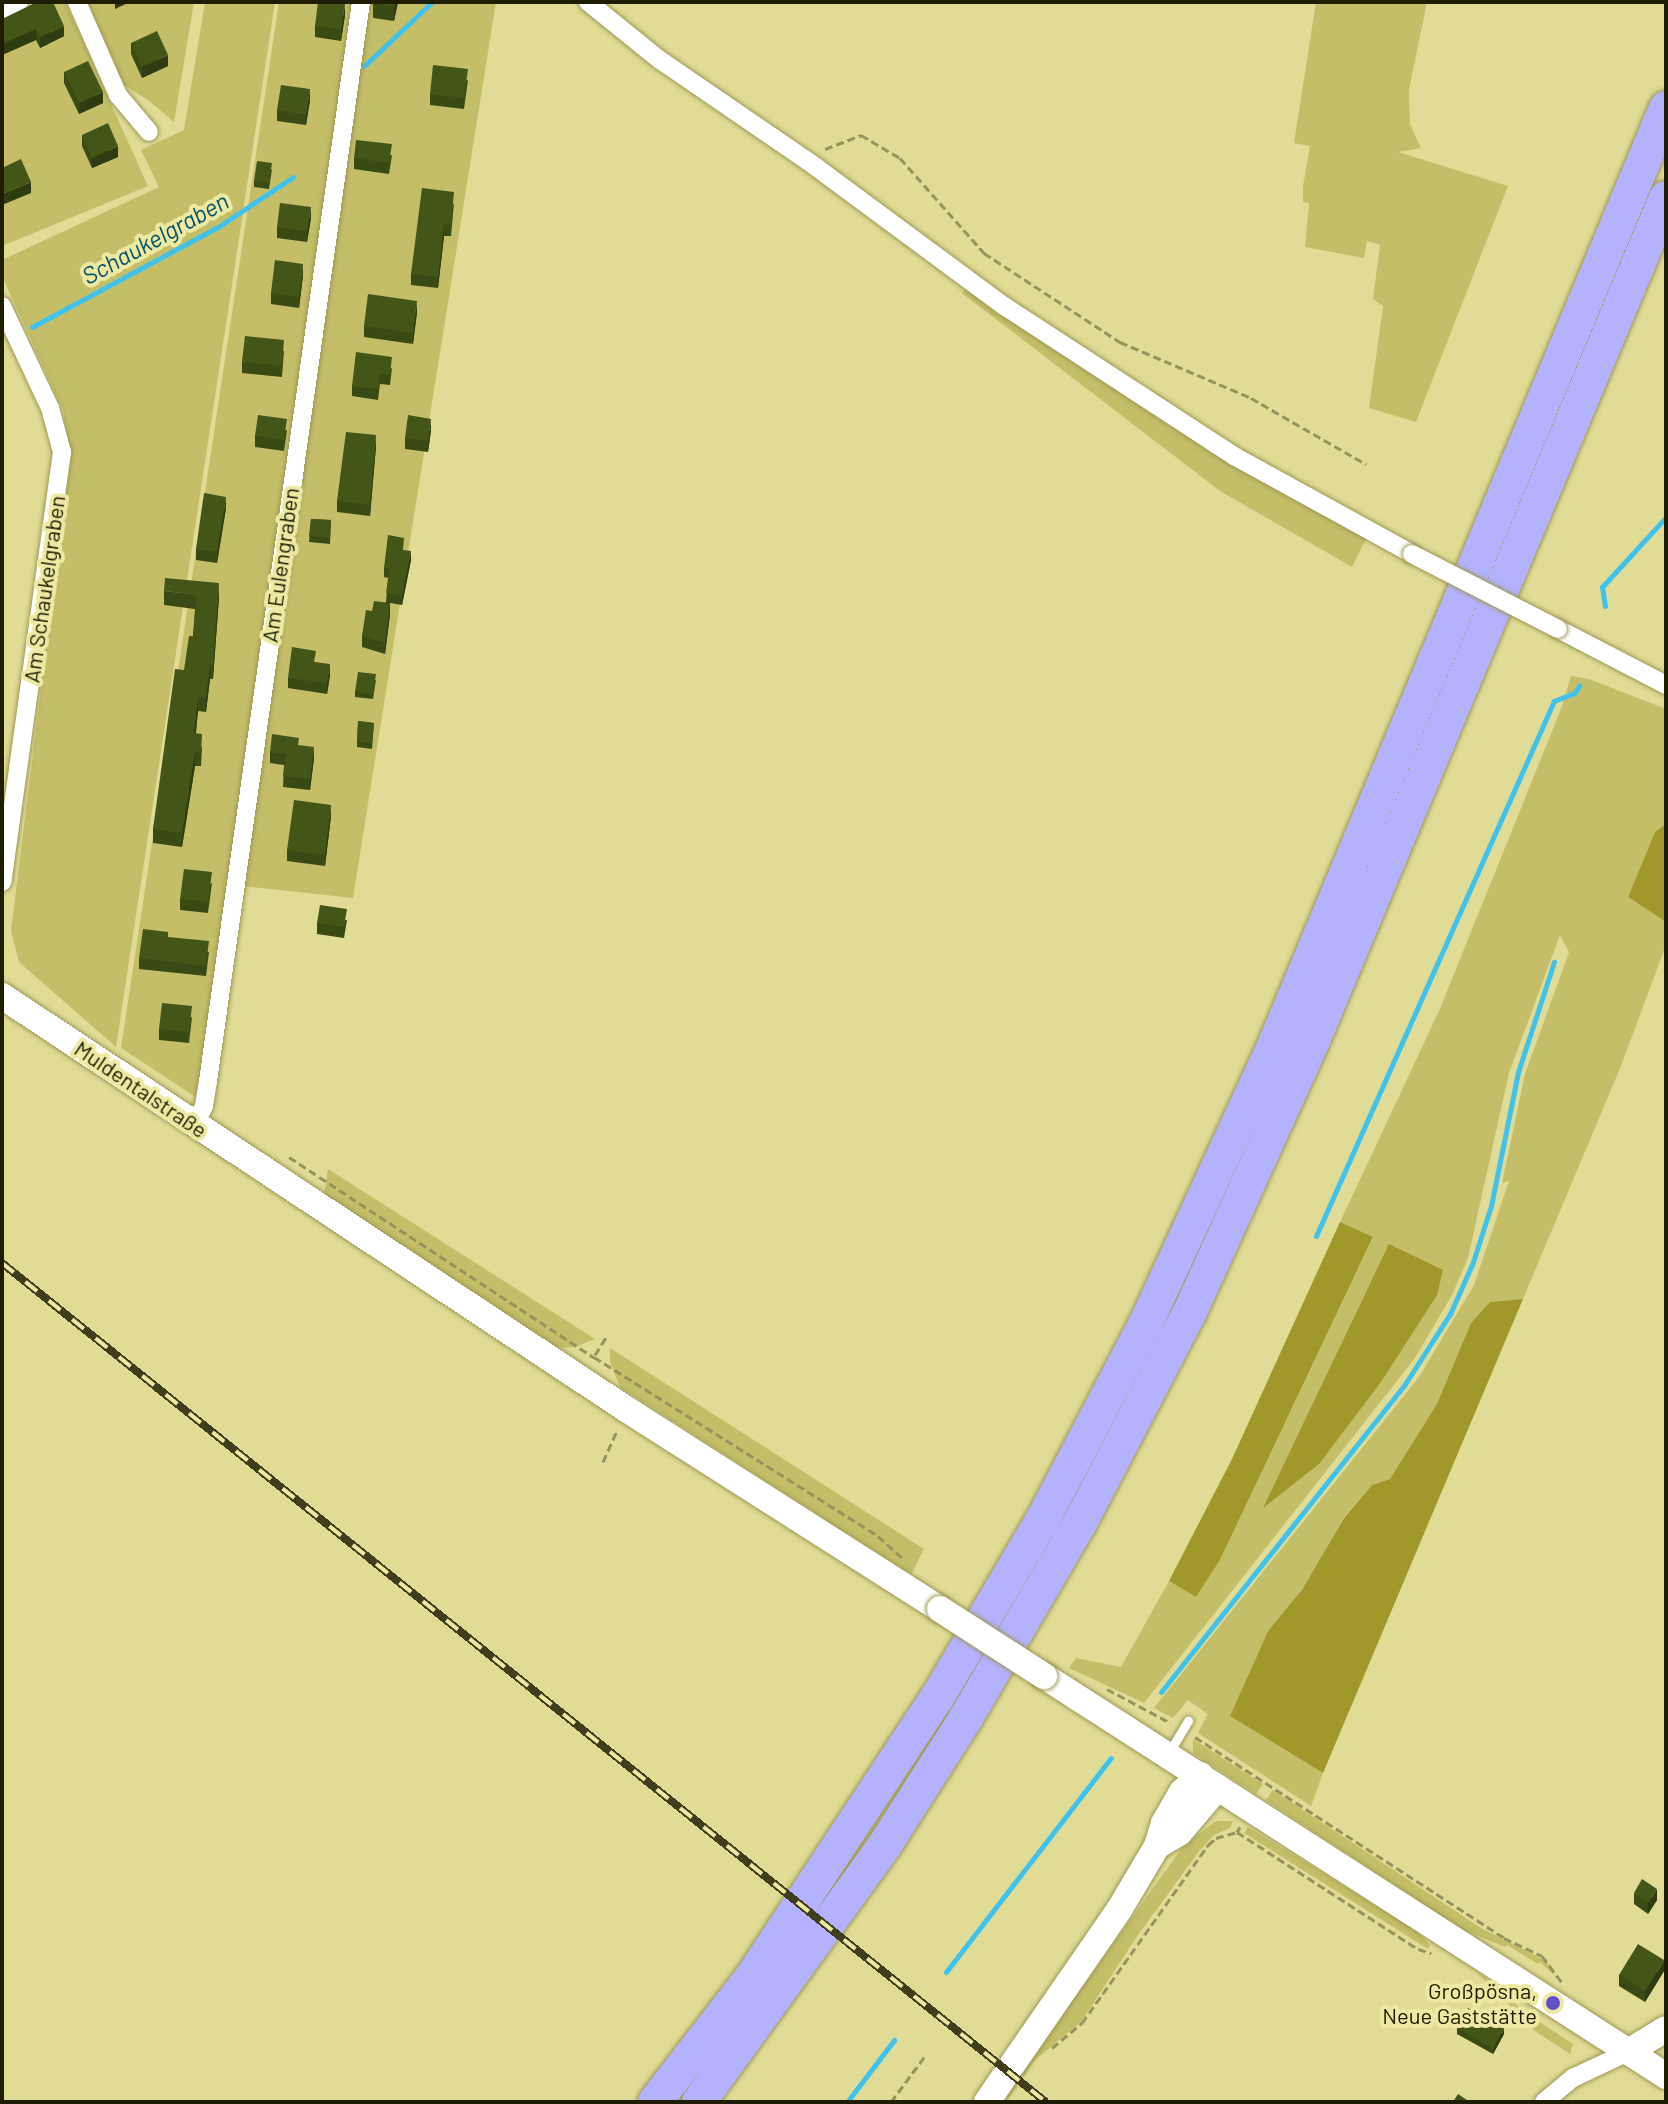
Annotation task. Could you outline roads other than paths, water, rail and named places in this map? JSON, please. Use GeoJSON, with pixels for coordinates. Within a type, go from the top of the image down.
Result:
{"type":"FeatureCollection","features":[{"type":"Feature","properties":{"kind":"highway"},"geometry":{"type":"LineString","coordinates":[[655,2102],[760,1964],[937,1698],[1043,1519],[1146,1323],[1277,1039],[1666,108]]}},
{"type":"Feature","properties":{"kind":"highway"},"geometry":{"type":"LineString","coordinates":[[699,2102],[885,1845],[966,1718],[1080,1523],[1189,1314],[1318,1029],[1666,198]]}},
{"type":"Feature","properties":{"kind":"main road","name":"Muldentalstraße"},"geometry":{"type":"LineString","coordinates":[[2,996],[194,1125],[285,1169],[587,1368],[626,1409],[1252,1809],[1436,1942],[1666,2076]]}},
{"type":"Feature","properties":{"kind":"main road"},"geometry":{"type":"LineString","coordinates":[[987,2102],[1119,1910],[1157,1846],[1179,1833],[1209,1781]]}},
{"type":"Feature","properties":{"kind":"main road"},"geometry":{"type":"LineString","coordinates":[[1628,2052],[1666,2029]]}},
{"type":"Feature","properties":{"kind":"street"},"geometry":{"type":"LineString","coordinates":[[2,10],[19,2]]}},
{"type":"Feature","properties":{"kind":"street"},"geometry":{"type":"LineString","coordinates":[[77,2],[118,95],[149,132]]}},
{"type":"Feature","properties":{"kind":"street","name":"Am Eulengraben"},"geometry":{"type":"LineString","coordinates":[[194,1125],[204,1106],[208,1081],[361,2]]}},
{"type":"Feature","properties":{"kind":"street"},"geometry":{"type":"LineString","coordinates":[[588,2],[660,60],[816,167],[1004,306],[1221,448],[1412,554],[1666,685]]}},
{"type":"Feature","properties":{"kind":"street","name":"Am Schaukelgraben"},"geometry":{"type":"LineString","coordinates":[[2,306],[50,408],[62,452],[2,882]]}},
{"type":"Feature","properties":{"kind":"street"},"geometry":{"type":"LineString","coordinates":[[1544,2102],[1573,2078],[1628,2052]]}},
{"type":"Feature","properties":{"kind":"lane"},"geometry":{"type":"LineString","coordinates":[[1168,1754],[1186,1725]]}},
{"type":"Feature","properties":{"kind":"waterway","name":"Schaukelgraben"},"geometry":{"type":"LineString","coordinates":[[364,66],[432,2]]}},
{"type":"Feature","properties":{"kind":"waterway","name":"Schaukelgraben"},"geometry":{"type":"LineString","coordinates":[[32,327],[218,227],[293,177]]}},
{"type":"Feature","properties":{"kind":"waterway"},"geometry":{"type":"LineString","coordinates":[[1605,606],[1602,587],[1666,517]]}},
{"type":"Feature","properties":{"kind":"waterway"},"geometry":{"type":"LineString","coordinates":[[1316,1236],[1554,701],[1574,693],[1579,686]]}},
{"type":"Feature","properties":{"kind":"waterway"},"geometry":{"type":"LineString","coordinates":[[1161,1692],[1405,1384],[1450,1314],[1473,1262],[1491,1206],[1518,1072],[1554,962]]}},
{"type":"Feature","properties":{"kind":"waterway"},"geometry":{"type":"LineString","coordinates":[[946,1972],[1111,1758]]}},
{"type":"Feature","properties":{"kind":"waterway"},"geometry":{"type":"LineString","coordinates":[[847,2102],[894,2040]]}},
{"type":"Feature","properties":{"kind":"railway"},"geometry":{"type":"LineString","coordinates":[[2,1263],[1046,2102]]}},
{"type":"Feature","properties":{"kind":"place","name":"Großpösna, Neue Gaststätte"},"geometry":{"type":"Point","coordinates":[1553,2003]}}]}
